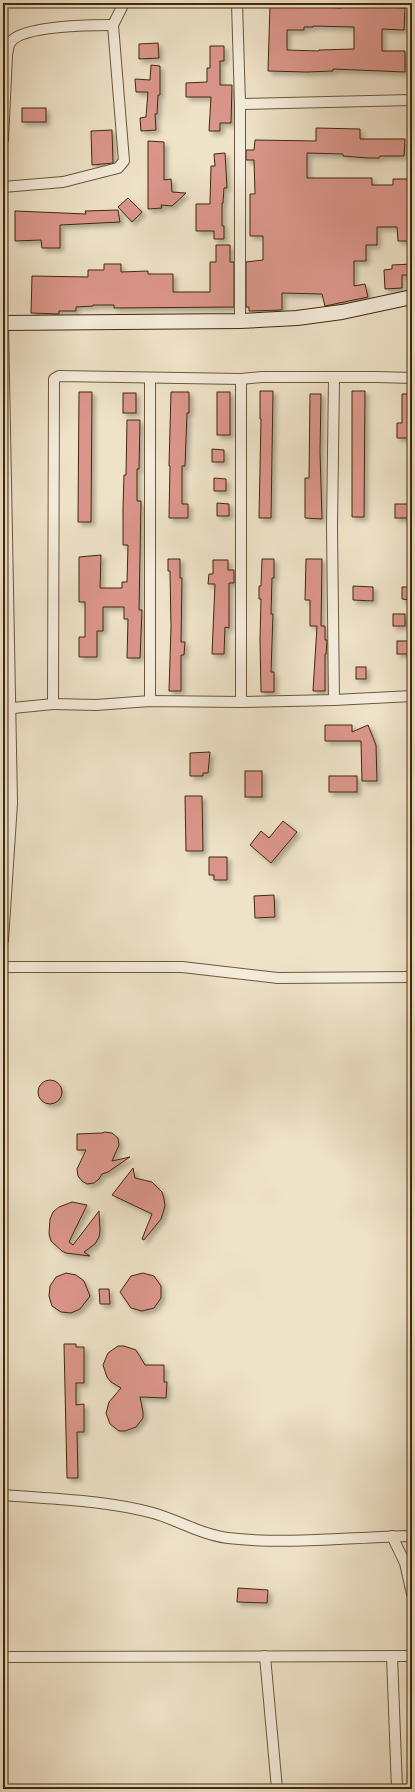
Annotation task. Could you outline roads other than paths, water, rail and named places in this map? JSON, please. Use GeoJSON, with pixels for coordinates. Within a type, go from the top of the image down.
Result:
{"type":"FeatureCollection","features":[{"type":"Feature","properties":{"kind":"main road"},"geometry":{"type":"LineString","coordinates":[[3,323],[240,321],[298,318],[335,313],[412,296]]}},
{"type":"Feature","properties":{"kind":"street"},"geometry":{"type":"LineString","coordinates":[[3,187],[62,182],[122,166],[124,161],[113,25],[124,3]]}},
{"type":"Feature","properties":{"kind":"street"},"geometry":{"type":"LineString","coordinates":[[237,3],[240,104],[240,321]]}},
{"type":"Feature","properties":{"kind":"street"},"geometry":{"type":"LineString","coordinates":[[3,140],[7,55],[10,42],[18,36],[33,31],[66,26],[113,25]]}},
{"type":"Feature","properties":{"kind":"street"},"geometry":{"type":"LineString","coordinates":[[240,104],[412,100]]}},
{"type":"Feature","properties":{"kind":"street"},"geometry":{"type":"LineString","coordinates":[[3,323],[7,709],[12,803],[3,940]]}},
{"type":"Feature","properties":{"kind":"street"},"geometry":{"type":"LineString","coordinates":[[53,704],[54,380],[59,376],[241,380],[262,377],[412,378]]}},
{"type":"Feature","properties":{"kind":"street"},"geometry":{"type":"LineString","coordinates":[[334,378],[332,528],[334,700]]}},
{"type":"Feature","properties":{"kind":"street"},"geometry":{"type":"LineString","coordinates":[[150,379],[150,701]]}},
{"type":"Feature","properties":{"kind":"street"},"geometry":{"type":"LineString","coordinates":[[241,380],[241,702]]}},
{"type":"Feature","properties":{"kind":"street"},"geometry":{"type":"LineString","coordinates":[[7,709],[53,704],[96,705],[150,701],[241,702],[334,700],[412,696]]}},
{"type":"Feature","properties":{"kind":"street"},"geometry":{"type":"LineString","coordinates":[[3,967],[182,967],[278,978],[412,978]]}},
{"type":"Feature","properties":{"kind":"street"},"geometry":{"type":"LineString","coordinates":[[3,1494],[124,1507],[154,1513],[204,1532],[226,1538],[299,1539],[412,1536]]}},
{"type":"Feature","properties":{"kind":"street"},"geometry":{"type":"LineString","coordinates":[[392,1536],[405,1563],[412,1594]]}},
{"type":"Feature","properties":{"kind":"street"},"geometry":{"type":"LineString","coordinates":[[265,1656],[277,1789]]}},
{"type":"Feature","properties":{"kind":"street"},"geometry":{"type":"LineString","coordinates":[[392,1656],[397,1789]]}},
{"type":"Feature","properties":{"kind":"street"},"geometry":{"type":"LineString","coordinates":[[3,1657],[412,1656]]}}]}
